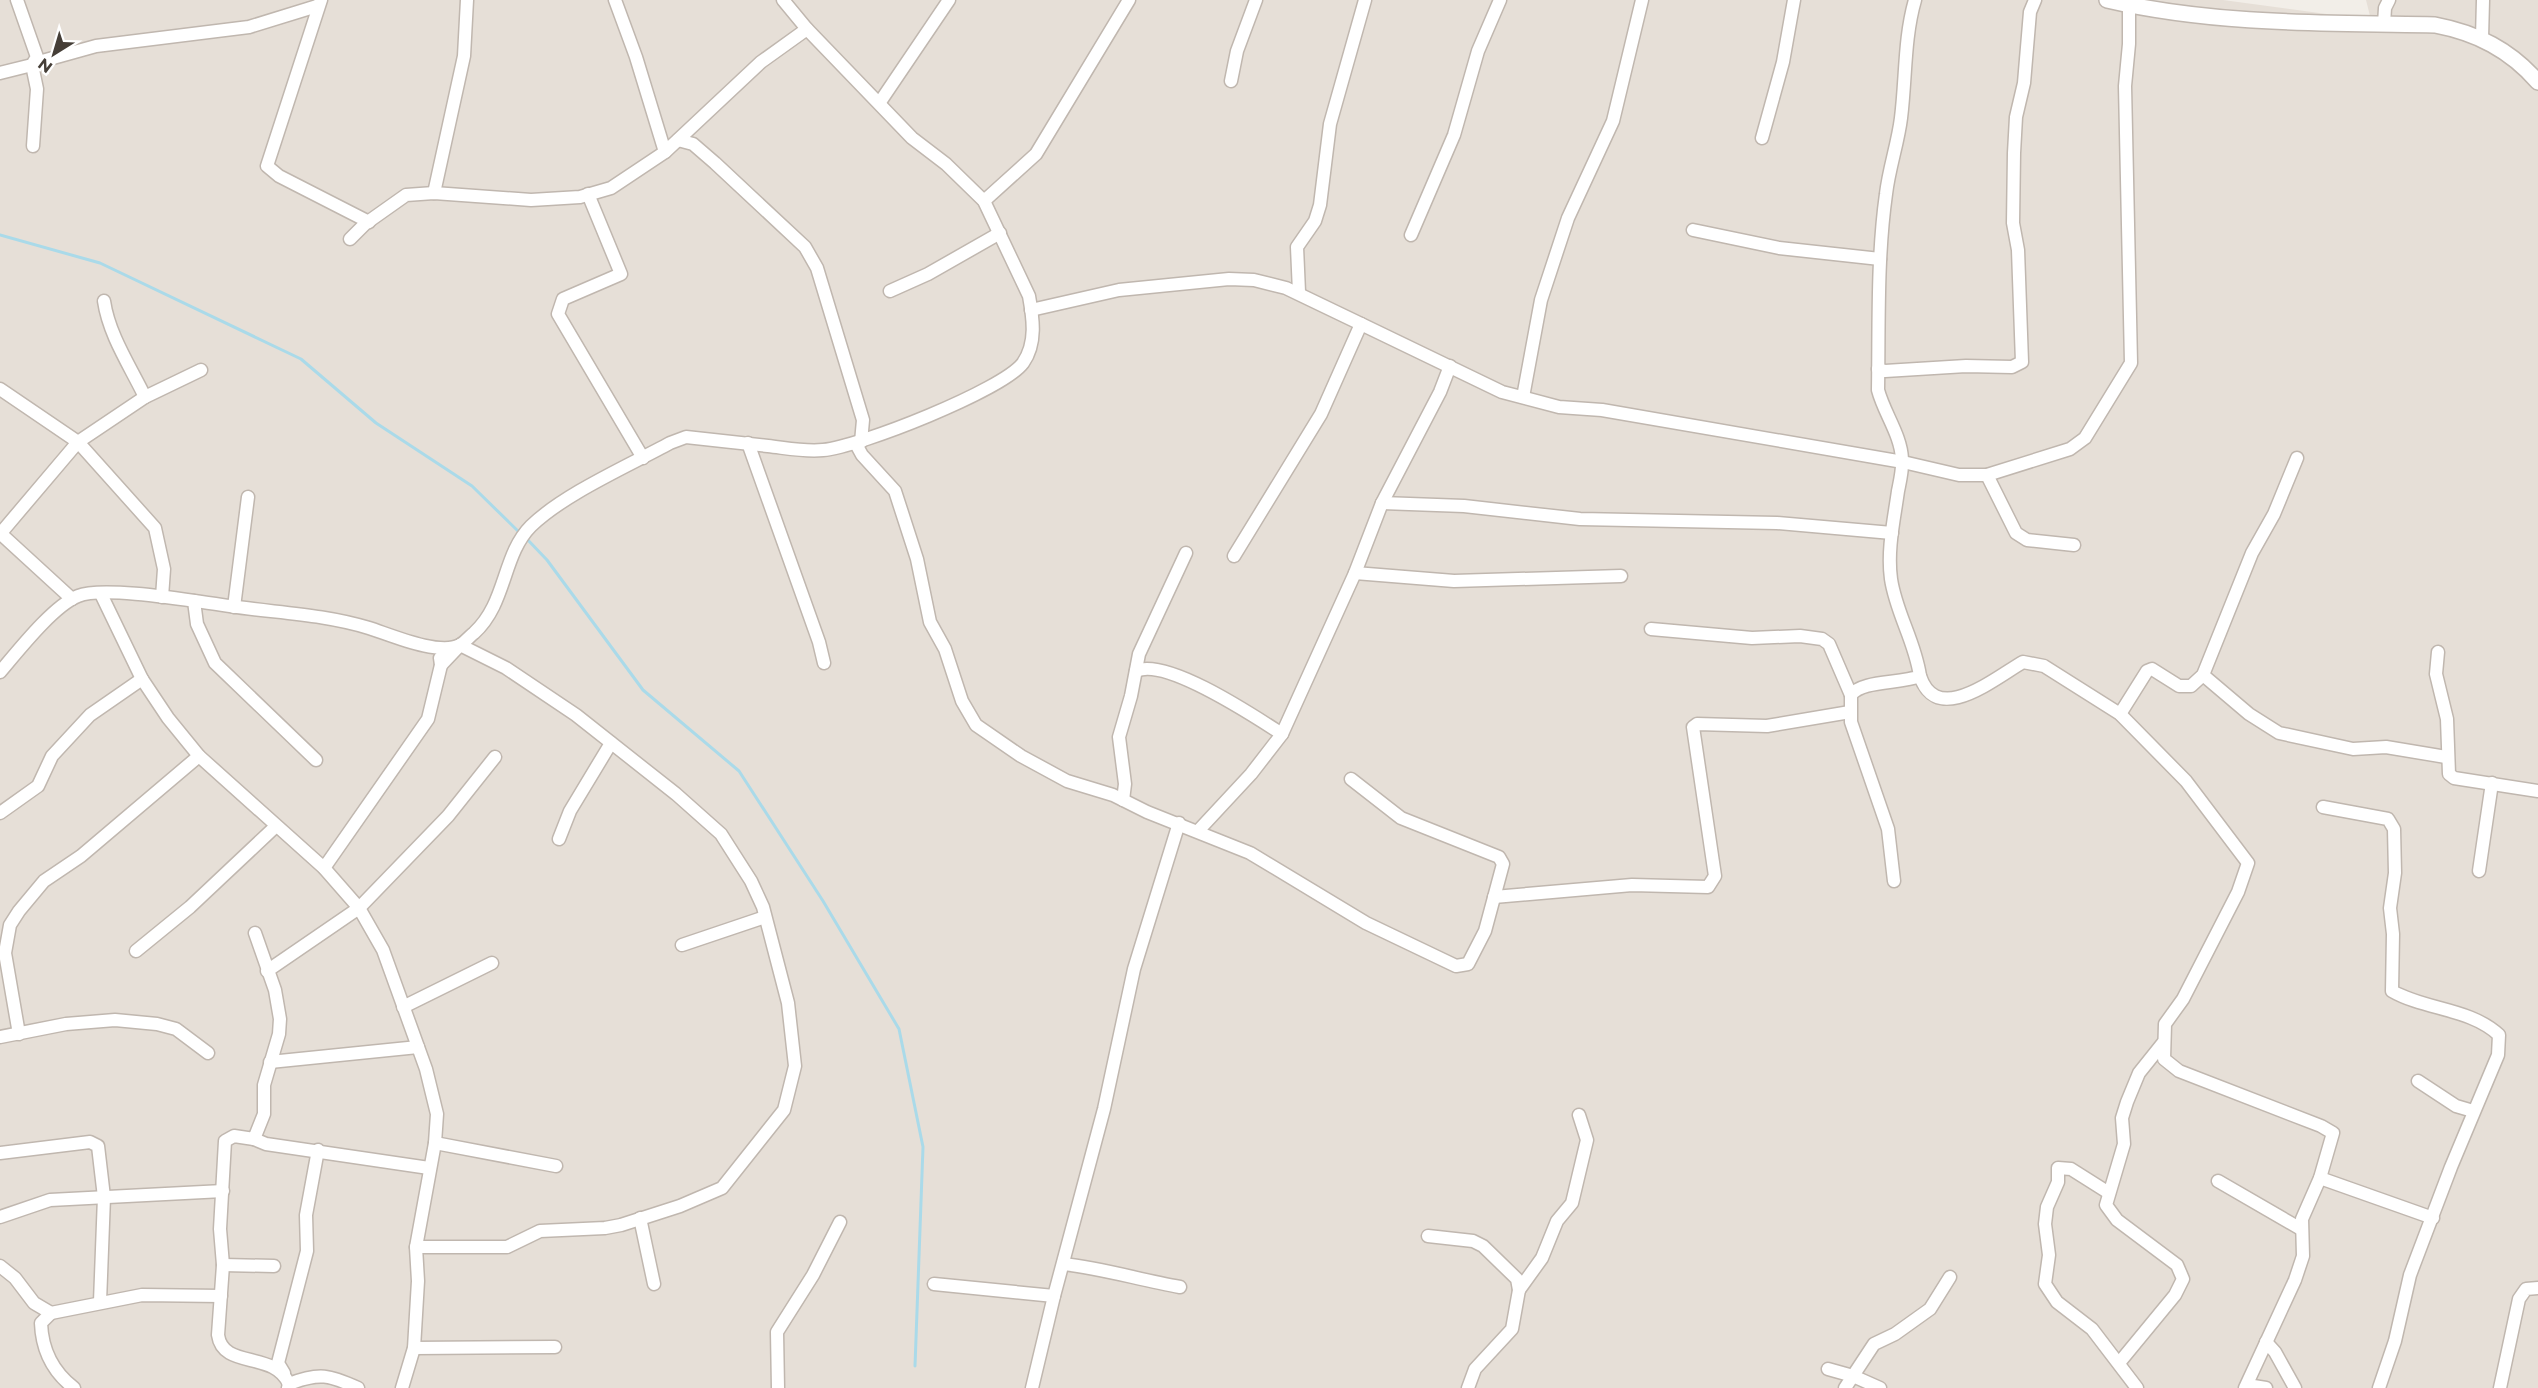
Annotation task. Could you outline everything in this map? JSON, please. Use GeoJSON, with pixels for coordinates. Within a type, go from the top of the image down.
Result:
{"type":"FeatureCollection","features":[{"type":"Feature","properties":{"kind":"street"},"geometry":{"type":"LineString","coordinates":[[17,0],[34,42],[37,57],[34,64],[37,89],[33,146]]}},
{"type":"Feature","properties":{"kind":"street"},"geometry":{"type":"LineString","coordinates":[[434,193],[464,56],[467,0]]}},
{"type":"Feature","properties":{"kind":"street"},"geometry":{"type":"LineString","coordinates":[[615,0],[636,57],[665,152]]}},
{"type":"Feature","properties":{"kind":"street"},"geometry":{"type":"LineString","coordinates":[[441,665],[487,620],[494,610],[520,542],[531,526],[558,505],[643,458],[686,437],[810,451],[859,443],[972,395],[1016,371],[1032,345],[1032,310],[1029,296],[984,201],[946,164],[912,138],[880,102],[807,29],[783,0]]}},
{"type":"Feature","properties":{"kind":"street"},"geometry":{"type":"LineString","coordinates":[[880,102],[949,0]]}},
{"type":"Feature","properties":{"kind":"street"},"geometry":{"type":"LineString","coordinates":[[984,201],[1036,154],[1129,0]]}},
{"type":"Feature","properties":{"kind":"street"},"geometry":{"type":"LineString","coordinates":[[1231,81],[1237,51],[1256,0]]}},
{"type":"Feature","properties":{"kind":"street"},"geometry":{"type":"LineString","coordinates":[[1299,292],[1297,248],[1315,221],[1320,205],[1330,124],[1365,0]]}},
{"type":"Feature","properties":{"kind":"street"},"geometry":{"type":"LineString","coordinates":[[1411,235],[1454,135],[1478,51],[1500,0]]}},
{"type":"Feature","properties":{"kind":"street"},"geometry":{"type":"LineString","coordinates":[[1523,397],[1541,300],[1568,219],[1613,121],[1642,0]]}},
{"type":"Feature","properties":{"kind":"street"},"geometry":{"type":"LineString","coordinates":[[1762,138],[1783,62],[1794,0]]}},
{"type":"Feature","properties":{"kind":"street"},"geometry":{"type":"LineString","coordinates":[[1915,0],[1907,37],[1906,76],[1899,134],[1886,193],[1880,259],[1878,390],[1883,408],[1901,447],[1903,462],[1892,533],[1891,580],[1904,623],[1914,644],[1924,689],[1937,698],[1957,700],[2023,662],[2044,666],[2120,714],[2186,781],[2248,863],[2238,892],[2182,999],[2165,1024],[2163,1043],[2164,1059],[2179,1071],[2321,1126],[2333,1133],[2320,1178],[2302,1219],[2303,1256],[2295,1280],[2246,1387],[2266,1388]]}},
{"type":"Feature","properties":{"kind":"street"},"geometry":{"type":"LineString","coordinates":[[1878,369],[2012,367],[2022,362],[2018,250],[2013,223],[2014,153],[2016,117],[2024,82],[2030,12],[2035,0]]}},
{"type":"Feature","properties":{"kind":"street"},"geometry":{"type":"LineString","coordinates":[[2108,0],[2129,5],[2239,19],[2435,25],[2482,38],[2513,55],[2537,78]]}},
{"type":"Feature","properties":{"kind":"street"},"geometry":{"type":"LineString","coordinates":[[2384,24],[2385,8],[2389,0]]}},
{"type":"Feature","properties":{"kind":"street"},"geometry":{"type":"LineString","coordinates":[[2482,38],[2483,0]]}},
{"type":"Feature","properties":{"kind":"street"},"geometry":{"type":"LineString","coordinates":[[0,73],[96,46],[249,27],[319,3]]}},
{"type":"Feature","properties":{"kind":"street"},"geometry":{"type":"LineString","coordinates":[[319,3],[267,166],[279,176],[369,222]]}},
{"type":"Feature","properties":{"kind":"street"},"geometry":{"type":"LineString","coordinates":[[1032,310],[1119,290],[1228,279],[1271,283],[1299,292],[1502,392],[1559,407],[1602,410],[1903,462],[1959,475],[1987,475],[2070,449],[2085,438],[2132,363],[2125,86],[2129,44],[2129,5]]}},
{"type":"Feature","properties":{"kind":"street"},"geometry":{"type":"LineString","coordinates":[[350,239],[406,195],[434,193],[531,200],[588,194],[611,188],[665,152],[761,62],[807,29]]}},
{"type":"Feature","properties":{"kind":"street"},"geometry":{"type":"LineString","coordinates":[[678,140],[693,144],[716,163],[805,247],[817,268],[863,420],[859,443],[862,455],[894,490],[905,514],[930,622],[945,649],[969,716],[976,725],[1054,775],[1123,800],[1147,812],[1250,853],[1360,920],[1456,966],[1468,964],[1485,931],[1503,864],[1499,857],[1401,818],[1351,779]]}},
{"type":"Feature","properties":{"kind":"street"},"geometry":{"type":"LineString","coordinates":[[588,194],[621,274],[563,298],[558,314],[643,458]]}},
{"type":"Feature","properties":{"kind":"street"},"geometry":{"type":"LineString","coordinates":[[1692,231],[1779,248],[1880,259]]}},
{"type":"Feature","properties":{"kind":"street"},"geometry":{"type":"LineString","coordinates":[[890,291],[928,274],[1000,233]]}},
{"type":"Feature","properties":{"kind":"street"},"geometry":{"type":"LineString","coordinates":[[104,302],[110,327],[145,397]]}},
{"type":"Feature","properties":{"kind":"street"},"geometry":{"type":"LineString","coordinates":[[1234,556],[1320,414],[1361,324]]}},
{"type":"Feature","properties":{"kind":"street"},"geometry":{"type":"LineString","coordinates":[[1198,831],[1251,774],[1282,734],[1355,573],[1382,503],[1440,392],[1450,366]]}},
{"type":"Feature","properties":{"kind":"street"},"geometry":{"type":"LineString","coordinates":[[72,599],[0,533],[78,442],[145,397],[201,370]]}},
{"type":"Feature","properties":{"kind":"street"},"geometry":{"type":"LineString","coordinates":[[0,389],[78,442],[156,528],[164,569],[162,597]]}},
{"type":"Feature","properties":{"kind":"street"},"geometry":{"type":"LineString","coordinates":[[748,443],[819,642],[824,663]]}},
{"type":"Feature","properties":{"kind":"street"},"geometry":{"type":"LineString","coordinates":[[2120,714],[2147,671],[2152,669],[2179,686],[2192,686],[2203,675],[2252,553],[2274,514],[2297,458]]}},
{"type":"Feature","properties":{"kind":"street"},"geometry":{"type":"LineString","coordinates":[[1987,475],[2016,533],[2027,540],[2074,545]]}},
{"type":"Feature","properties":{"kind":"street"},"geometry":{"type":"LineString","coordinates":[[234,607],[248,497]]}},
{"type":"Feature","properties":{"kind":"street"},"geometry":{"type":"LineString","coordinates":[[1382,503],[1464,506],[1580,519],[1777,523],[1892,533]]}},
{"type":"Feature","properties":{"kind":"street"},"geometry":{"type":"LineString","coordinates":[[1123,800],[1125,784],[1119,737],[1136,670],[1143,643],[1186,553]]}},
{"type":"Feature","properties":{"kind":"street"},"geometry":{"type":"LineString","coordinates":[[1355,573],[1454,581],[1621,576]]}},
{"type":"Feature","properties":{"kind":"street"},"geometry":{"type":"LineString","coordinates":[[0,672],[26,641],[72,599],[89,593],[162,597],[234,607],[281,610],[351,623],[438,648],[460,645],[506,668],[576,715],[676,794],[721,834],[751,881],[765,917],[788,1003],[795,1053],[793,1081],[784,1110],[722,1188],[680,1206],[605,1228],[540,1231],[507,1247],[416,1247]]}},
{"type":"Feature","properties":{"kind":"street"},"geometry":{"type":"LineString","coordinates":[[101,594],[142,679],[168,718],[200,756],[275,827],[324,868],[359,908],[383,950],[418,1047],[437,1114],[435,1143],[416,1247],[418,1281],[414,1348],[402,1388]]}},
{"type":"Feature","properties":{"kind":"street"},"geometry":{"type":"LineString","coordinates":[[194,602],[197,624],[215,663],[316,760]]}},
{"type":"Feature","properties":{"kind":"street"},"geometry":{"type":"LineString","coordinates":[[1651,629],[1752,638],[1800,636],[1822,639],[1829,644],[1851,694],[1851,722],[1888,829],[1894,880]]}},
{"type":"Feature","properties":{"kind":"street"},"geometry":{"type":"LineString","coordinates":[[324,868],[428,718],[441,665],[438,648]]}},
{"type":"Feature","properties":{"kind":"street"},"geometry":{"type":"LineString","coordinates":[[2438,652],[2436,674],[2447,719],[2446,757],[2449,774],[2454,778],[2538,791]]}},
{"type":"Feature","properties":{"kind":"street"},"geometry":{"type":"LineString","coordinates":[[1136,670],[1143,668],[1159,670],[1218,693],[1282,734]]}},
{"type":"Feature","properties":{"kind":"street"},"geometry":{"type":"LineString","coordinates":[[2203,675],[2249,714],[2279,733],[2353,749],[2386,747],[2446,757]]}},
{"type":"Feature","properties":{"kind":"street"},"geometry":{"type":"LineString","coordinates":[[1851,694],[1861,686],[1906,682],[1920,676]]}},
{"type":"Feature","properties":{"kind":"street"},"geometry":{"type":"LineString","coordinates":[[0,813],[38,786],[52,756],[90,715],[142,679]]}},
{"type":"Feature","properties":{"kind":"street"},"geometry":{"type":"LineString","coordinates":[[1494,897],[1632,885],[1708,887],[1715,876],[1693,727],[1697,724],[1767,726],[1850,712]]}},
{"type":"Feature","properties":{"kind":"street"},"geometry":{"type":"LineString","coordinates":[[559,839],[570,811],[611,743]]}},
{"type":"Feature","properties":{"kind":"street"},"geometry":{"type":"LineString","coordinates":[[19,1034],[5,953],[10,925],[19,911],[44,881],[81,856],[200,756]]}},
{"type":"Feature","properties":{"kind":"street"},"geometry":{"type":"LineString","coordinates":[[267,972],[359,908],[441,824],[495,757]]}},
{"type":"Feature","properties":{"kind":"street"},"geometry":{"type":"LineString","coordinates":[[2479,871],[2492,783]]}},
{"type":"Feature","properties":{"kind":"street"},"geometry":{"type":"LineString","coordinates":[[2324,807],[2388,819],[2394,829],[2395,873],[2390,908],[2393,934],[2392,991],[2403,998],[2475,1019],[2499,1035],[2498,1055],[2473,1111],[2410,1275],[2395,1341],[2379,1388]]}},
{"type":"Feature","properties":{"kind":"street"},"geometry":{"type":"LineString","coordinates":[[1032,1388],[1104,1109],[1134,969],[1179,824]]}},
{"type":"Feature","properties":{"kind":"street"},"geometry":{"type":"LineString","coordinates":[[136,951],[190,907],[275,827]]}},
{"type":"Feature","properties":{"kind":"street"},"geometry":{"type":"LineString","coordinates":[[682,945],[765,917]]}},
{"type":"Feature","properties":{"kind":"street"},"geometry":{"type":"LineString","coordinates":[[254,1139],[264,1114],[264,1085],[279,1034],[280,1019],[275,990],[255,933]]}},
{"type":"Feature","properties":{"kind":"street"},"geometry":{"type":"LineString","coordinates":[[403,1008],[492,963]]}},
{"type":"Feature","properties":{"kind":"street"},"geometry":{"type":"LineString","coordinates":[[0,1037],[66,1024],[115,1020],[157,1024],[176,1029],[208,1053]]}},
{"type":"Feature","properties":{"kind":"street"},"geometry":{"type":"LineString","coordinates":[[2119,1363],[2175,1295],[2182,1279],[2177,1265],[2117,1220],[2106,1205],[2124,1144],[2122,1118],[2127,1102],[2139,1073],[2163,1043]]}},
{"type":"Feature","properties":{"kind":"street"},"geometry":{"type":"LineString","coordinates":[[270,1062],[418,1047]]}},
{"type":"Feature","properties":{"kind":"street"},"geometry":{"type":"LineString","coordinates":[[2418,1081],[2456,1106],[2473,1111]]}},
{"type":"Feature","properties":{"kind":"street"},"geometry":{"type":"LineString","coordinates":[[1519,1290],[1542,1258],[1557,1221],[1572,1203],[1587,1140],[1579,1115]]}},
{"type":"Feature","properties":{"kind":"street"},"geometry":{"type":"LineString","coordinates":[[288,1383],[277,1369],[222,1349],[218,1335],[222,1296],[223,1265],[220,1229],[225,1141],[234,1136],[254,1139],[266,1144],[429,1167]]}},
{"type":"Feature","properties":{"kind":"street"},"geometry":{"type":"LineString","coordinates":[[0,1153],[94,1143],[98,1149],[104,1197],[100,1302]]}},
{"type":"Feature","properties":{"kind":"street"},"geometry":{"type":"LineString","coordinates":[[435,1143],[556,1166]]}},
{"type":"Feature","properties":{"kind":"street"},"geometry":{"type":"LineString","coordinates":[[288,1383],[278,1363],[307,1251],[306,1215],[318,1150]]}},
{"type":"Feature","properties":{"kind":"street"},"geometry":{"type":"LineString","coordinates":[[2109,1193],[2071,1169],[2058,1168],[2058,1182],[2047,1207],[2045,1224],[2049,1255],[2044,1278],[2045,1284],[2057,1302],[2092,1329],[2137,1388]]}},
{"type":"Feature","properties":{"kind":"street"},"geometry":{"type":"LineString","coordinates":[[2320,1178],[2433,1218]]}},
{"type":"Feature","properties":{"kind":"street"},"geometry":{"type":"LineString","coordinates":[[2218,1181],[2301,1229]]}},
{"type":"Feature","properties":{"kind":"street"},"geometry":{"type":"LineString","coordinates":[[0,1217],[50,1200],[223,1191]]}},
{"type":"Feature","properties":{"kind":"street"},"geometry":{"type":"LineString","coordinates":[[640,1218],[654,1284]]}},
{"type":"Feature","properties":{"kind":"street"},"geometry":{"type":"LineString","coordinates":[[778,1388],[777,1332],[813,1275],[840,1222]]}},
{"type":"Feature","properties":{"kind":"street"},"geometry":{"type":"LineString","coordinates":[[1428,1236],[1473,1241],[1483,1246],[1517,1279],[1519,1290],[1512,1329],[1475,1369],[1468,1388]]}},
{"type":"Feature","properties":{"kind":"street"},"geometry":{"type":"LineString","coordinates":[[1063,1264],[1091,1267],[1134,1279],[1180,1287]]}},
{"type":"Feature","properties":{"kind":"street"},"geometry":{"type":"LineString","coordinates":[[223,1265],[274,1266]]}},
{"type":"Feature","properties":{"kind":"street"},"geometry":{"type":"LineString","coordinates":[[0,1266],[15,1278],[34,1303],[51,1312]]}},
{"type":"Feature","properties":{"kind":"street"},"geometry":{"type":"LineString","coordinates":[[1845,1388],[1874,1344],[1895,1334],[1930,1309],[1950,1277]]}},
{"type":"Feature","properties":{"kind":"street"},"geometry":{"type":"LineString","coordinates":[[934,1284],[1054,1296]]}},
{"type":"Feature","properties":{"kind":"street"},"geometry":{"type":"LineString","coordinates":[[2500,1388],[2519,1299],[2526,1289],[2538,1288]]}},
{"type":"Feature","properties":{"kind":"street"},"geometry":{"type":"LineString","coordinates":[[74,1388],[56,1372],[48,1357],[41,1323],[51,1312],[142,1295],[222,1296]]}},
{"type":"Feature","properties":{"kind":"street"},"geometry":{"type":"LineString","coordinates":[[2266,1342],[2276,1352],[2295,1388]]}},
{"type":"Feature","properties":{"kind":"street"},"geometry":{"type":"LineString","coordinates":[[414,1348],[555,1347]]}},
{"type":"Feature","properties":{"kind":"street"},"geometry":{"type":"LineString","coordinates":[[1828,1369],[1853,1376],[1880,1388]]}},
{"type":"Feature","properties":{"kind":"street"},"geometry":{"type":"LineString","coordinates":[[288,1383],[322,1375],[358,1388]]}},
{"type":"Feature","properties":{"kind":"shaded area"},"geometry":{"type":"Polygon","coordinates":[[[0,0],[2223,0],[2371,20],[2366,0],[2538,0],[2538,1388],[0,1388],[0,0]]]}},
{"type":"Feature","properties":{"kind":"waterway"},"geometry":{"type":"LineString","coordinates":[[0,235],[100,263],[301,359],[376,423],[472,486],[521,534]]}},
{"type":"Feature","properties":{"kind":"waterway"},"geometry":{"type":"LineString","coordinates":[[526,538],[547,560],[643,690],[739,771],[823,901],[899,1029],[923,1147],[915,1366]]}}]}
